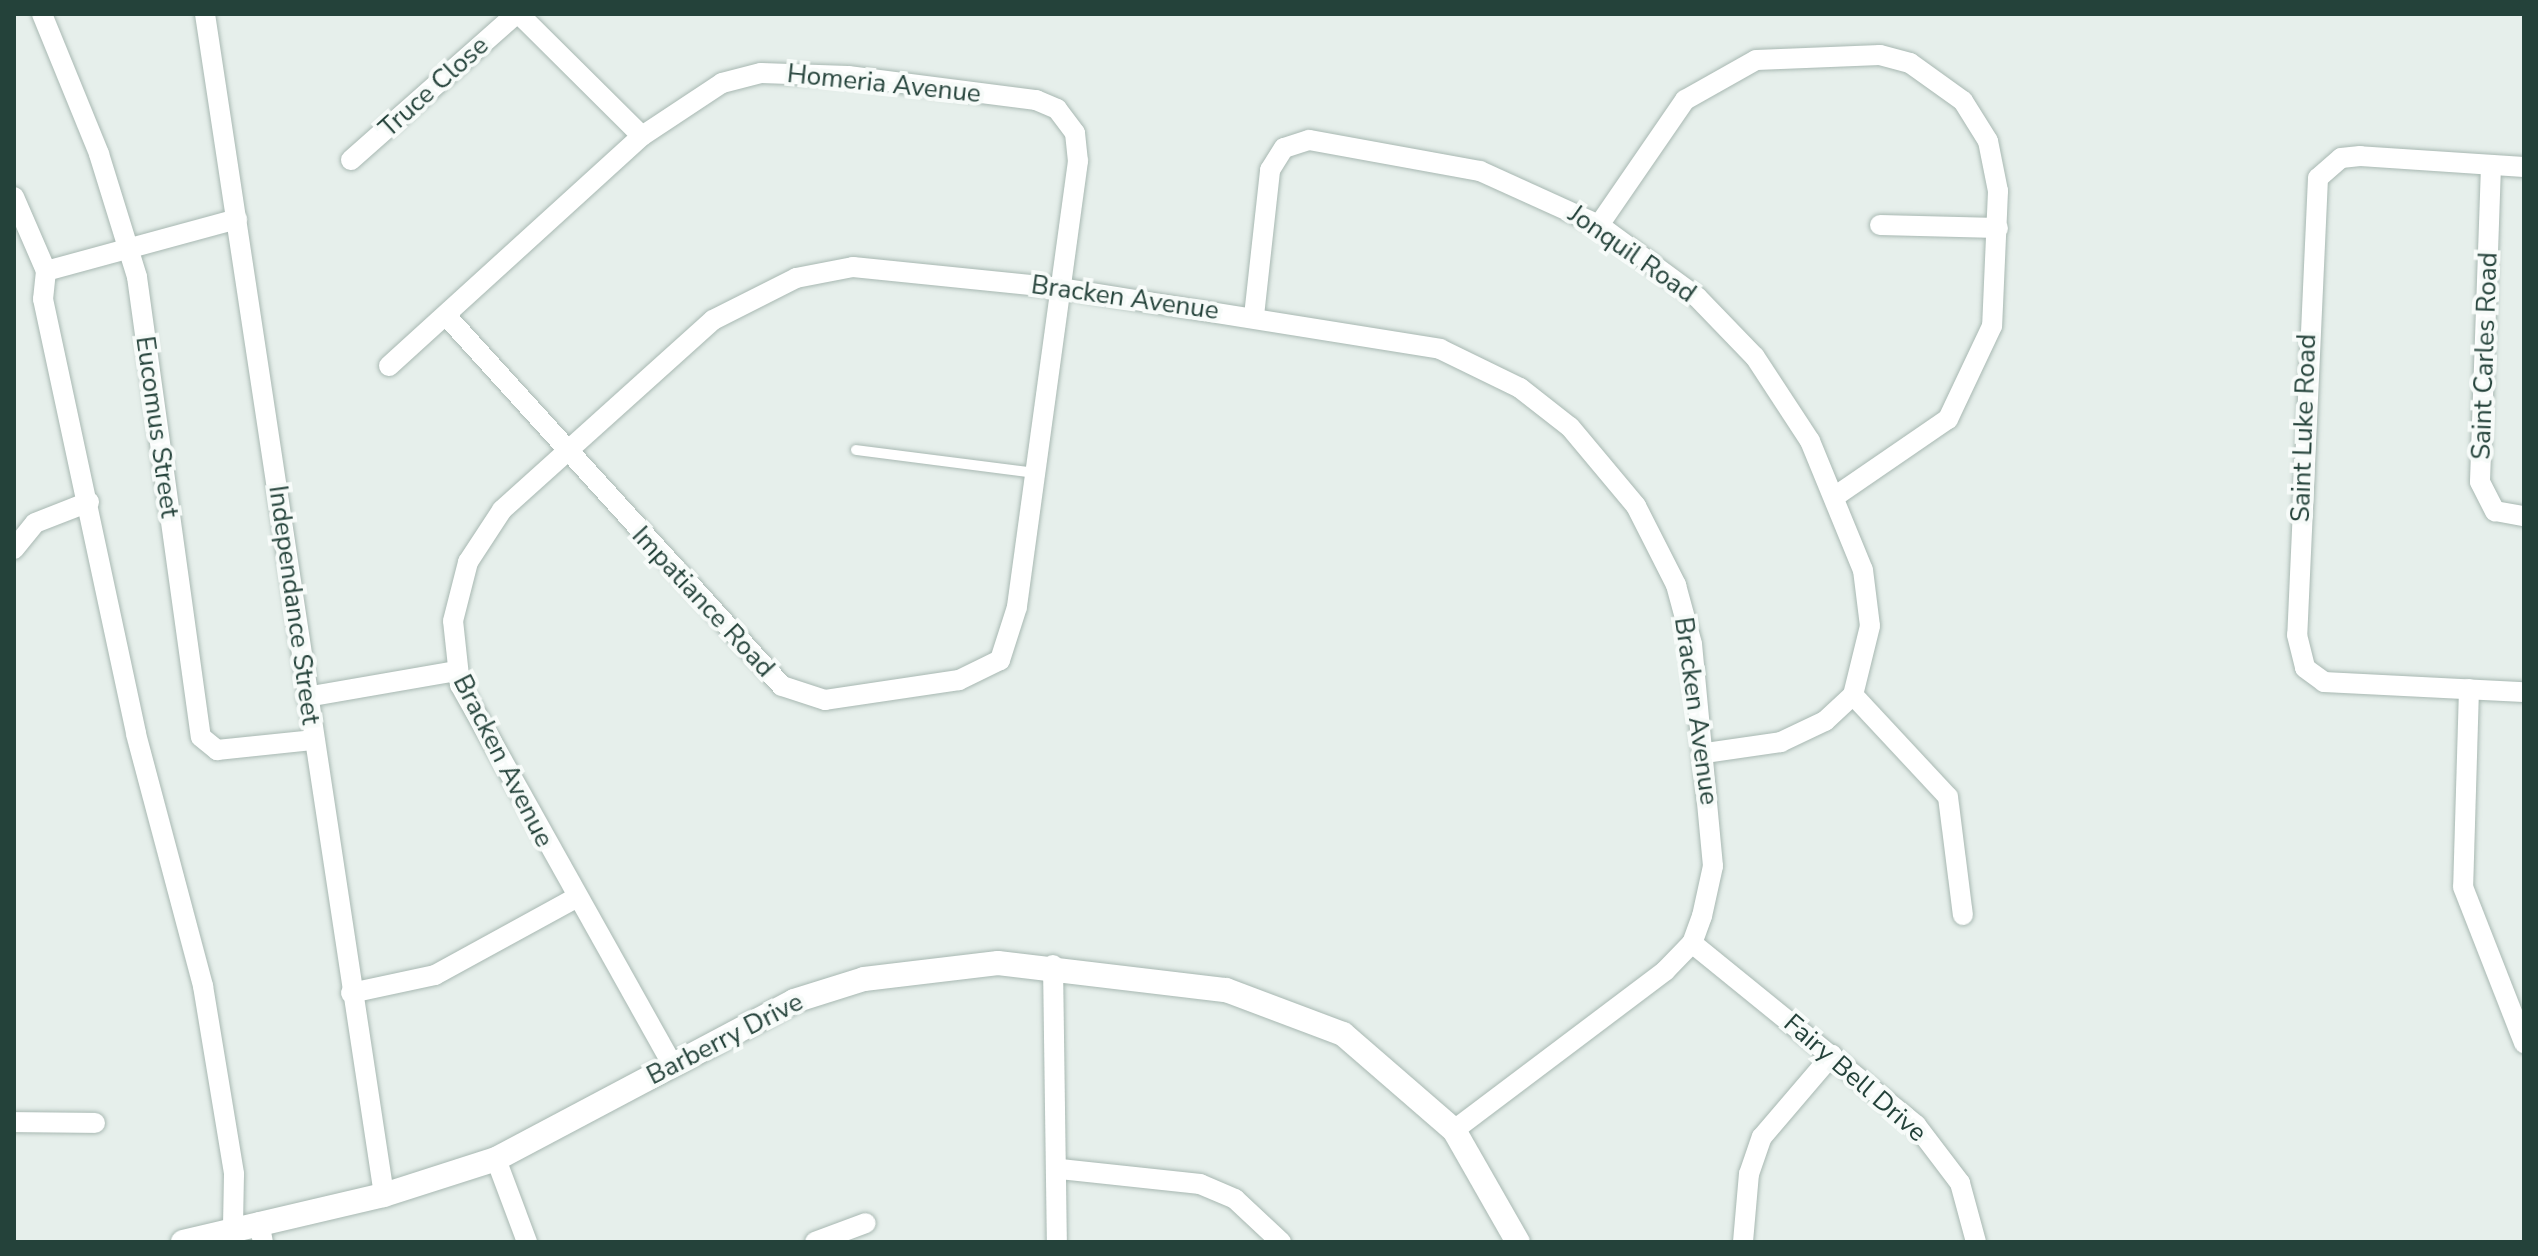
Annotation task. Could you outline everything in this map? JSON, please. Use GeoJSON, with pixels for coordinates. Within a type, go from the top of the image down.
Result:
{"type":"FeatureCollection","features":[{"type":"Feature","properties":{"kind":"street","name":"Eucomus Street"},"geometry":{"type":"LineString","coordinates":[[42,14],[130,249],[201,737],[217,750],[314,740]]}},
{"type":"Feature","properties":{"kind":"street","name":"Independance Street"},"geometry":{"type":"LineString","coordinates":[[205,14],[384,1195]]}},
{"type":"Feature","properties":{"kind":"street"},"geometry":{"type":"LineString","coordinates":[[518,14],[642,136]]}},
{"type":"Feature","properties":{"kind":"street","name":"Truce Close"},"geometry":{"type":"LineString","coordinates":[[351,160],[518,14]]}},
{"type":"Feature","properties":{"kind":"street"},"geometry":{"type":"LineString","coordinates":[[1599,225],[1669,117],[1704,84],[1756,60],[1852,53],[1910,63],[1963,101],[1988,141],[1998,228],[1992,326],[1968,390],[1922,443],[1837,495]]}},
{"type":"Feature","properties":{"kind":"street","name":"Homeria Avenue"},"geometry":{"type":"LineString","coordinates":[[389,366],[642,136],[722,83],[761,73],[848,76],[1036,100],[1057,109],[1075,133],[1078,161],[1060,288]]}},
{"type":"Feature","properties":{"kind":"street","name":"Jonquil Road"},"geometry":{"type":"LineString","coordinates":[[1254,316],[1270,170],[1293,143],[1367,146],[1480,171],[1599,225],[1697,297],[1755,357],[1837,495],[1863,570],[1870,626],[1853,695]]}},
{"type":"Feature","properties":{"kind":"street","name":"Saint Luke Road"},"geometry":{"type":"LineString","coordinates":[[2524,167],[2341,158],[2318,178],[2311,219],[2299,654],[2324,682],[2524,692]]}},
{"type":"Feature","properties":{"kind":"street","name":"Saint Carles Road"},"geometry":{"type":"LineString","coordinates":[[2491,166],[2480,482],[2495,511],[2524,516]]}},
{"type":"Feature","properties":{"kind":"street"},"geometry":{"type":"LineString","coordinates":[[14,197],[46,271],[43,299],[89,502],[136,734],[203,986],[234,1174],[233,1228]]}},
{"type":"Feature","properties":{"kind":"street"},"geometry":{"type":"LineString","coordinates":[[46,271],[237,219]]}},
{"type":"Feature","properties":{"kind":"street"},"geometry":{"type":"LineString","coordinates":[[1880,225],[1998,228]]}},
{"type":"Feature","properties":{"kind":"street","name":"Bracken Avenue"},"geometry":{"type":"LineString","coordinates":[[672,1064],[574,899],[456,671],[453,621],[477,541],[566,450],[713,320],[796,278],[853,267],[1060,288],[1254,316],[1440,349],[1520,388],[1570,427],[1607,465],[1661,548],[1692,644],[1706,753],[1713,866],[1692,943],[1665,971],[1454,1130]]}},
{"type":"Feature","properties":{"kind":"street","name":"Impatiance Road"},"geometry":{"type":"LineString","coordinates":[[446,316],[749,657],[796,694],[825,700],[959,680],[1000,660],[1017,607],[1060,288]]}},
{"type":"Feature","properties":{"kind":"street"},"geometry":{"type":"LineString","coordinates":[[14,549],[35,523],[89,502]]}},
{"type":"Feature","properties":{"kind":"street"},"geometry":{"type":"LineString","coordinates":[[307,697],[456,671]]}},
{"type":"Feature","properties":{"kind":"street"},"geometry":{"type":"LineString","coordinates":[[2469,689],[2463,887],[2524,1043]]}},
{"type":"Feature","properties":{"kind":"street"},"geometry":{"type":"LineString","coordinates":[[1706,753],[1808,732],[1853,695],[1948,797],[1963,915]]}},
{"type":"Feature","properties":{"kind":"street"},"geometry":{"type":"LineString","coordinates":[[351,993],[435,975],[574,899]]}},
{"type":"Feature","properties":{"kind":"street","name":"Fairy Bell Drive"},"geometry":{"type":"LineString","coordinates":[[1692,943],[1832,1055],[1945,1158],[1960,1183],[1976,1242]]}},
{"type":"Feature","properties":{"kind":"street","name":"Barberry Drive"},"geometry":{"type":"LineString","coordinates":[[183,1242],[233,1228],[261,1232],[496,1159],[794,1001],[864,979],[973,964],[1053,965],[1226,990],[1302,1014],[1383,1061],[1454,1130],[1518,1242]]}},
{"type":"Feature","properties":{"kind":"street"},"geometry":{"type":"LineString","coordinates":[[1053,965],[1060,1169],[1057,1242]]}},
{"type":"Feature","properties":{"kind":"street"},"geometry":{"type":"LineString","coordinates":[[1743,1242],[1749,1174],[1762,1137],[1832,1055]]}},
{"type":"Feature","properties":{"kind":"street"},"geometry":{"type":"LineString","coordinates":[[14,1122],[95,1123]]}},
{"type":"Feature","properties":{"kind":"street"},"geometry":{"type":"LineString","coordinates":[[496,1159],[527,1242]]}},
{"type":"Feature","properties":{"kind":"street"},"geometry":{"type":"LineString","coordinates":[[1060,1169],[1200,1184],[1235,1199],[1281,1242]]}},
{"type":"Feature","properties":{"kind":"street"},"geometry":{"type":"LineString","coordinates":[[815,1242],[866,1223]]}},
{"type":"Feature","properties":{"kind":"lane"},"geometry":{"type":"LineString","coordinates":[[856,450],[1035,473]]}}]}
